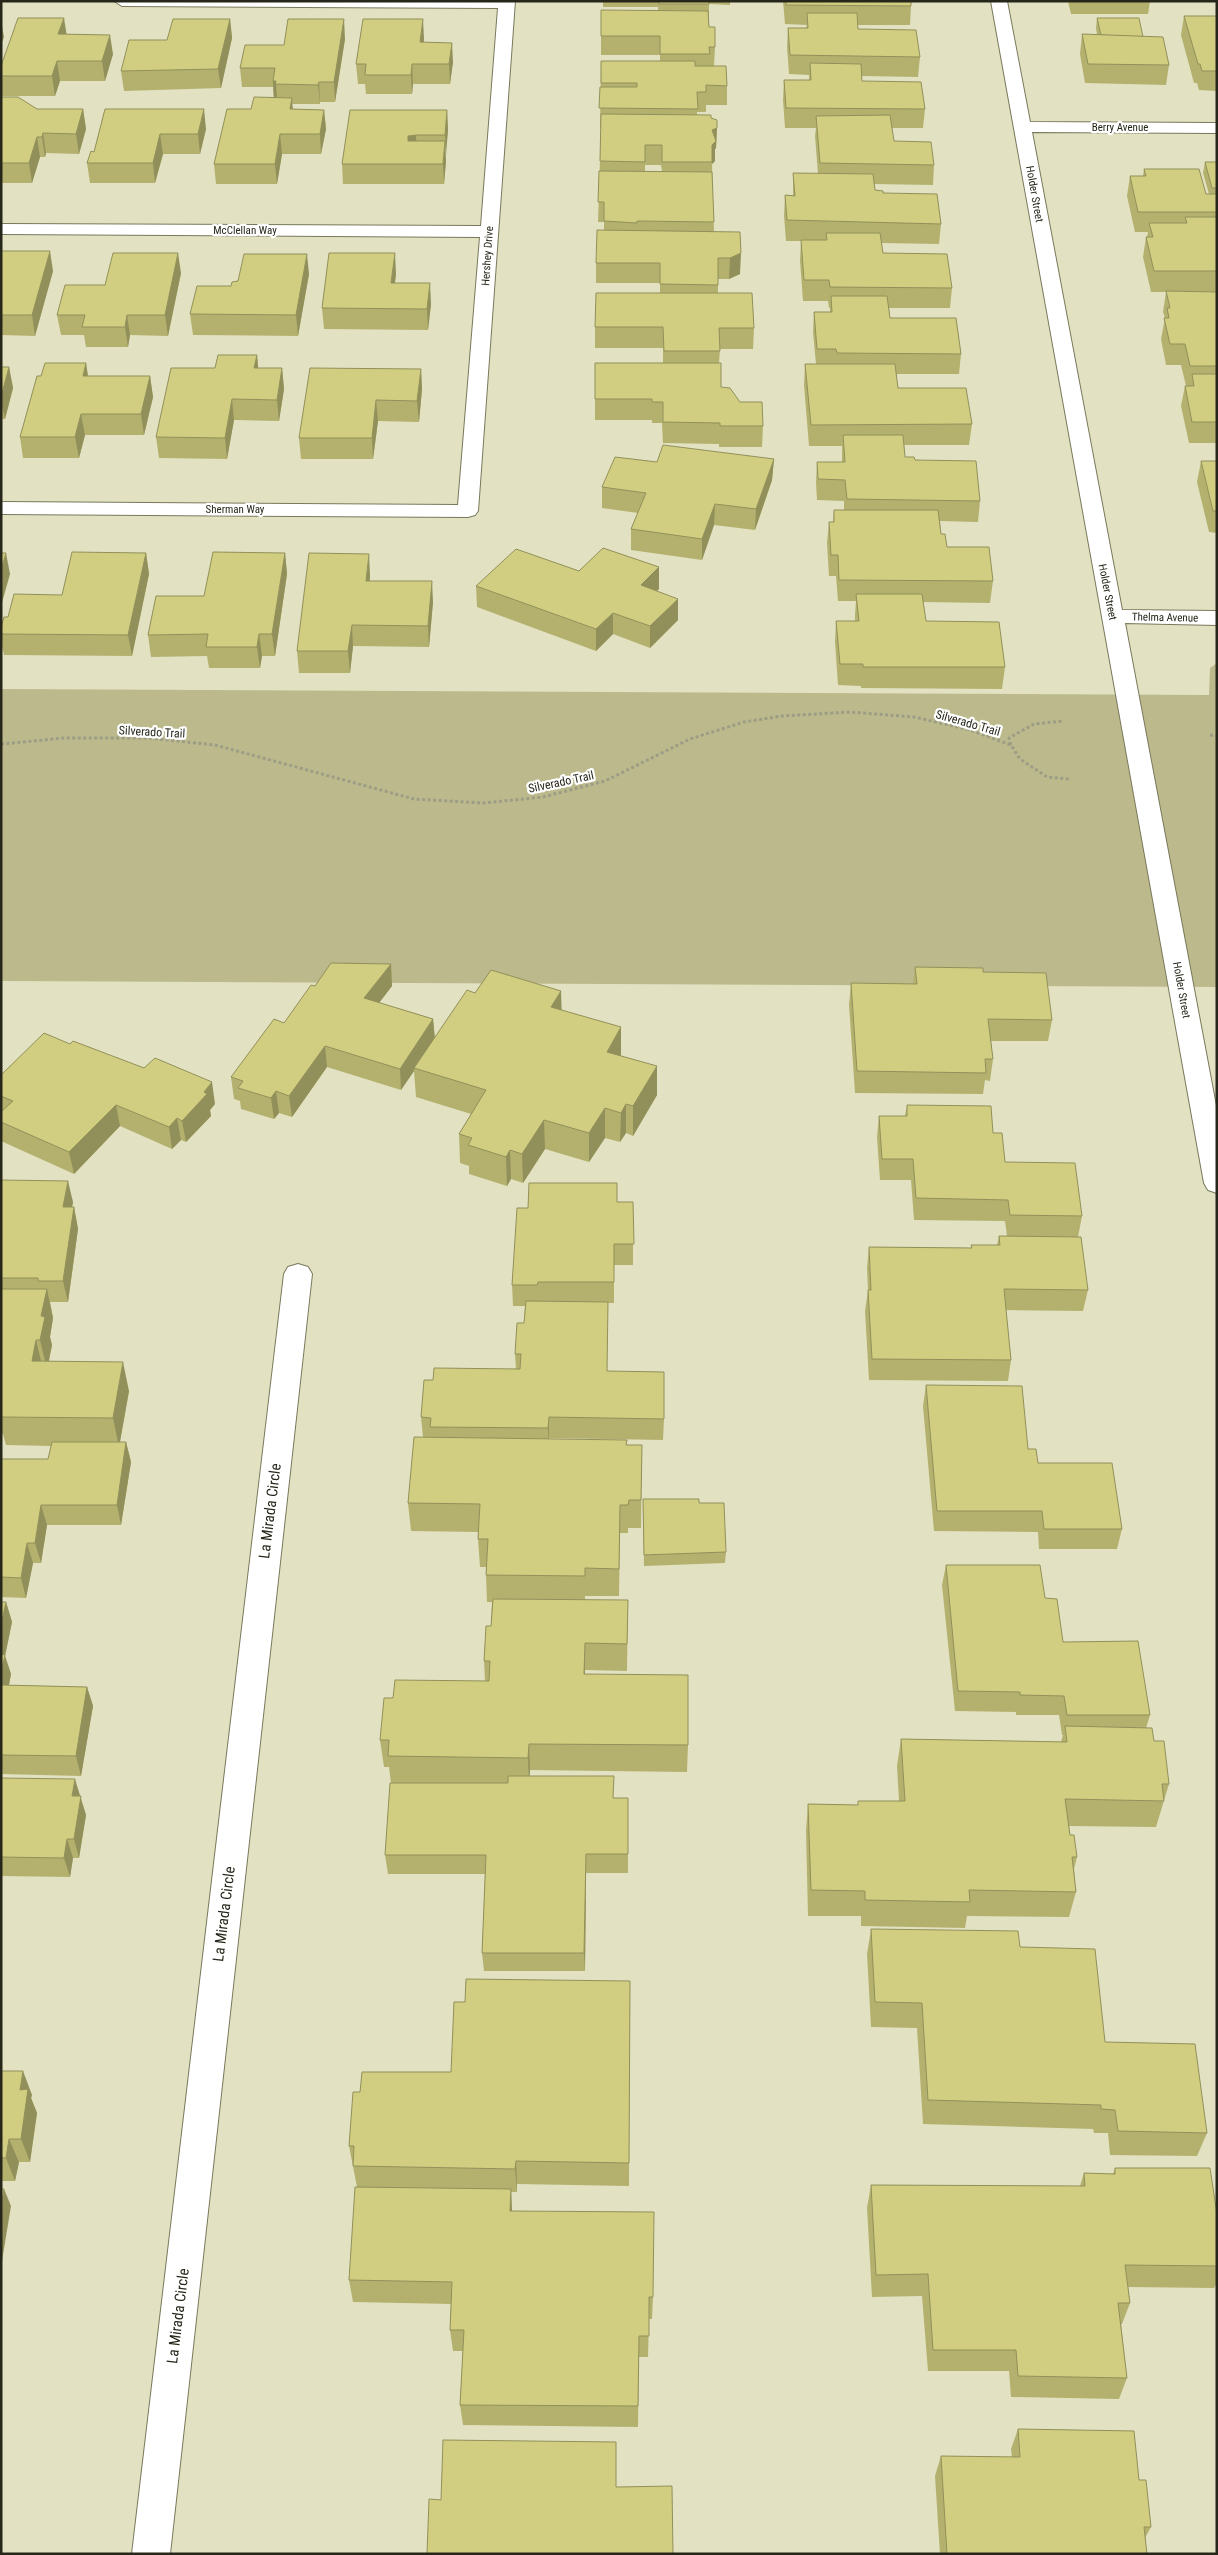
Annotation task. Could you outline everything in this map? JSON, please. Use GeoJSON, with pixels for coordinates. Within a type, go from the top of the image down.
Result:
{"type":"FeatureCollection","features":[{"type":"Feature","properties":{"kind":"street"},"geometry":{"type":"LineString","coordinates":[[122,1],[507,2]]}},
{"type":"Feature","properties":{"kind":"street","name":"Holder Street"},"geometry":{"type":"LineString","coordinates":[[999,1],[1217,1182]]}},
{"type":"Feature","properties":{"kind":"street","name":"Hershey Drive"},"geometry":{"type":"LineString","coordinates":[[468,511],[507,2]]}},
{"type":"Feature","properties":{"kind":"street","name":"Berry Avenue"},"geometry":{"type":"LineString","coordinates":[[1022,127],[1217,128]]}},
{"type":"Feature","properties":{"kind":"street","name":"McClellan Way"},"geometry":{"type":"LineString","coordinates":[[1,229],[489,232]]}},
{"type":"Feature","properties":{"kind":"street","name":"Sherman Way"},"geometry":{"type":"LineString","coordinates":[[1,508],[468,511]]}},
{"type":"Feature","properties":{"kind":"street","name":"Thelma Avenue"},"geometry":{"type":"LineString","coordinates":[[1113,616],[1217,618]]}},
{"type":"Feature","properties":{"kind":"street","name":"La Mirada Circle"},"geometry":{"type":"LineString","coordinates":[[151,2554],[298,1274]]}},
{"type":"Feature","properties":{"kind":"path","name":"Silverado Trail"},"geometry":{"type":"LineString","coordinates":[[1,744],[65,738],[149,738],[215,745],[414,798],[483,803],[543,797],[605,781],[690,739],[744,722],[782,716],[850,712],[914,718],[970,730],[1011,745],[1020,759],[1046,777],[1070,779]]}},
{"type":"Feature","properties":{"kind":"path"},"geometry":{"type":"LineString","coordinates":[[1011,745],[1009,738],[1020,728],[1038,722],[1063,721]]}},
{"type":"Feature","properties":{"kind":"path"},"geometry":{"type":"LineString","coordinates":[[1210,735],[1217,736]]}},
{"type":"Feature","properties":{"kind":"shaded area"},"geometry":{"type":"Polygon","coordinates":[[[1217,663],[1217,987],[1,981],[1,689],[1209,695],[1210,668],[1217,663]]]}},
{"type":"Feature","properties":{"kind":"building"},"geometry":{"type":"Polygon","coordinates":[[[659,1],[709,1],[709,4],[659,4],[659,1]]]}},
{"type":"Feature","properties":{"kind":"building"},"geometry":{"type":"Polygon","coordinates":[[[786,1],[911,1],[911,6],[786,5],[786,1]]]}},
{"type":"Feature","properties":{"kind":"building"},"geometry":{"type":"Polygon","coordinates":[[[601,10],[708,11],[709,27],[715,27],[715,47],[709,47],[710,54],[660,54],[660,36],[601,36],[601,10]]]}},
{"type":"Feature","properties":{"kind":"building"},"geometry":{"type":"Polygon","coordinates":[[[807,13],[857,13],[858,29],[916,30],[920,57],[790,55],[788,28],[808,28],[807,13]]]}},
{"type":"Feature","properties":{"kind":"building"},"geometry":{"type":"Polygon","coordinates":[[[1184,16],[1217,16],[1217,71],[1202,71],[1200,64],[1198,64],[1184,16]]]}},
{"type":"Feature","properties":{"kind":"building"},"geometry":{"type":"Polygon","coordinates":[[[18,18],[64,18],[58,34],[110,35],[102,61],[57,61],[52,76],[1,76],[1,66],[18,18]]]}},
{"type":"Feature","properties":{"kind":"building"},"geometry":{"type":"Polygon","coordinates":[[[1097,18],[1139,18],[1143,37],[1101,35],[1097,18]]]}},
{"type":"Feature","properties":{"kind":"building"},"geometry":{"type":"Polygon","coordinates":[[[173,19],[230,19],[218,69],[121,71],[129,40],[167,40],[173,19]]]}},
{"type":"Feature","properties":{"kind":"building"},"geometry":{"type":"Polygon","coordinates":[[[288,19],[344,19],[334,82],[319,82],[318,85],[275,84],[276,81],[273,81],[275,68],[240,68],[245,45],[284,45],[288,19]]]}},
{"type":"Feature","properties":{"kind":"building"},"geometry":{"type":"Polygon","coordinates":[[[363,19],[423,19],[420,42],[452,43],[449,64],[412,64],[411,75],[365,75],[366,64],[356,64],[363,19]]]}},
{"type":"Feature","properties":{"kind":"building"},"geometry":{"type":"Polygon","coordinates":[[[1082,34],[1163,37],[1169,65],[1088,64],[1082,34]]]}},
{"type":"Feature","properties":{"kind":"building"},"geometry":{"type":"Polygon","coordinates":[[[601,61],[695,61],[695,66],[726,66],[727,86],[706,85],[706,92],[697,92],[698,109],[599,108],[600,87],[637,87],[637,83],[601,83],[601,61]]]}},
{"type":"Feature","properties":{"kind":"building"},"geometry":{"type":"Polygon","coordinates":[[[810,63],[861,64],[862,81],[921,82],[925,109],[786,108],[784,80],[811,80],[810,63]]]}},
{"type":"Feature","properties":{"kind":"building"},"geometry":{"type":"Polygon","coordinates":[[[1,97],[18,97],[37,109],[83,109],[76,134],[43,133],[42,137],[37,137],[29,163],[1,163],[1,97]]]}},
{"type":"Feature","properties":{"kind":"building"},"geometry":{"type":"Polygon","coordinates":[[[254,97],[292,98],[290,109],[324,110],[320,134],[280,134],[275,164],[214,164],[227,109],[251,109],[254,97]]]}},
{"type":"Feature","properties":{"kind":"building"},"geometry":{"type":"Polygon","coordinates":[[[105,109],[204,109],[198,134],[160,134],[153,163],[87,163],[91,151],[94,152],[105,109]]]}},
{"type":"Feature","properties":{"kind":"building"},"geometry":{"type":"Polygon","coordinates":[[[350,110],[447,110],[445,135],[408,136],[408,141],[445,141],[443,164],[342,164],[350,110]]]}},
{"type":"Feature","properties":{"kind":"building"},"geometry":{"type":"Polygon","coordinates":[[[601,114],[711,115],[711,118],[717,120],[717,128],[712,130],[716,141],[712,145],[712,162],[662,162],[662,145],[645,145],[645,162],[600,161],[601,114]]]}},
{"type":"Feature","properties":{"kind":"building"},"geometry":{"type":"Polygon","coordinates":[[[890,115],[894,141],[931,142],[934,165],[820,163],[816,116],[890,115]]]}},
{"type":"Feature","properties":{"kind":"building"},"geometry":{"type":"Polygon","coordinates":[[[1205,162],[1217,162],[1217,188],[1212,188],[1205,162]]]}},
{"type":"Feature","properties":{"kind":"building"},"geometry":{"type":"Polygon","coordinates":[[[1144,169],[1199,169],[1206,194],[1217,194],[1217,212],[1138,212],[1130,176],[1146,176],[1144,169]]]}},
{"type":"Feature","properties":{"kind":"building"},"geometry":{"type":"Polygon","coordinates":[[[599,171],[712,172],[714,222],[637,221],[637,223],[604,221],[604,202],[598,202],[599,171]]]}},
{"type":"Feature","properties":{"kind":"building"},"geometry":{"type":"Polygon","coordinates":[[[793,173],[873,174],[875,190],[883,191],[883,193],[937,194],[941,224],[787,220],[785,195],[795,196],[793,173]]]}},
{"type":"Feature","properties":{"kind":"building"},"geometry":{"type":"Polygon","coordinates":[[[1185,217],[1217,217],[1217,271],[1154,271],[1146,237],[1153,237],[1149,223],[1187,223],[1185,217]]]}},
{"type":"Feature","properties":{"kind":"building"},"geometry":{"type":"Polygon","coordinates":[[[597,230],[740,232],[741,253],[730,258],[718,258],[718,285],[660,284],[660,263],[596,263],[597,230]]]}},
{"type":"Feature","properties":{"kind":"building"},"geometry":{"type":"Polygon","coordinates":[[[826,233],[880,233],[883,253],[947,254],[952,288],[830,287],[829,280],[804,280],[801,240],[827,240],[826,233]]]}},
{"type":"Feature","properties":{"kind":"building"},"geometry":{"type":"Polygon","coordinates":[[[1,251],[50,251],[32,315],[1,315],[1,251]]]}},
{"type":"Feature","properties":{"kind":"building"},"geometry":{"type":"Polygon","coordinates":[[[113,253],[178,253],[165,315],[127,315],[125,327],[82,327],[85,315],[57,315],[65,285],[105,285],[113,253]]]}},
{"type":"Feature","properties":{"kind":"building"},"geometry":{"type":"Polygon","coordinates":[[[329,253],[395,253],[391,283],[430,283],[427,309],[322,308],[329,253]]]}},
{"type":"Feature","properties":{"kind":"building"},"geometry":{"type":"Polygon","coordinates":[[[244,254],[307,254],[296,315],[190,314],[197,286],[231,286],[232,282],[238,281],[244,254]]]}},
{"type":"Feature","properties":{"kind":"building"},"geometry":{"type":"Polygon","coordinates":[[[1166,291],[1217,292],[1217,366],[1190,366],[1185,344],[1170,344],[1164,318],[1169,318],[1167,308],[1170,308],[1166,291]]]}},
{"type":"Feature","properties":{"kind":"building"},"geometry":{"type":"Polygon","coordinates":[[[596,293],[752,293],[754,328],[719,328],[720,351],[664,351],[663,327],[595,327],[596,293]]]}},
{"type":"Feature","properties":{"kind":"building"},"geometry":{"type":"Polygon","coordinates":[[[831,296],[887,296],[890,318],[956,318],[961,354],[837,353],[836,349],[817,349],[814,312],[832,312],[831,296]]]}},
{"type":"Feature","properties":{"kind":"building"},"geometry":{"type":"Polygon","coordinates":[[[218,355],[257,355],[254,368],[282,368],[277,400],[232,399],[225,438],[156,437],[171,368],[215,368],[218,355]]]}},
{"type":"Feature","properties":{"kind":"building"},"geometry":{"type":"Polygon","coordinates":[[[45,363],[86,363],[83,376],[150,376],[141,414],[81,414],[75,437],[20,437],[37,376],[41,376],[45,363]]]}},
{"type":"Feature","properties":{"kind":"building"},"geometry":{"type":"Polygon","coordinates":[[[595,363],[721,363],[721,387],[730,388],[740,402],[762,402],[763,426],[720,426],[720,423],[663,422],[663,402],[652,402],[652,399],[595,399],[595,363]]]}},
{"type":"Feature","properties":{"kind":"building"},"geometry":{"type":"Polygon","coordinates":[[[805,364],[895,364],[898,388],[966,388],[972,424],[811,425],[805,364]]]}},
{"type":"Feature","properties":{"kind":"building"},"geometry":{"type":"Polygon","coordinates":[[[1,367],[9,367],[1,397],[1,367]]]}},
{"type":"Feature","properties":{"kind":"building"},"geometry":{"type":"Polygon","coordinates":[[[310,368],[421,369],[417,401],[376,400],[372,438],[299,438],[310,368]]]}},
{"type":"Feature","properties":{"kind":"building"},"geometry":{"type":"Polygon","coordinates":[[[1192,374],[1217,374],[1217,422],[1192,422],[1185,386],[1194,386],[1192,374]]]}},
{"type":"Feature","properties":{"kind":"building"},"geometry":{"type":"Polygon","coordinates":[[[843,435],[903,435],[905,457],[914,457],[915,460],[976,461],[980,501],[847,499],[845,480],[818,479],[817,462],[845,462],[843,435]]]}},
{"type":"Feature","properties":{"kind":"building"},"geometry":{"type":"Polygon","coordinates":[[[663,445],[774,459],[756,509],[715,504],[702,539],[631,529],[646,493],[602,487],[615,457],[657,462],[663,445]]]}},
{"type":"Feature","properties":{"kind":"building"},"geometry":{"type":"Polygon","coordinates":[[[1201,461],[1217,461],[1217,511],[1213,511],[1201,461]]]}},
{"type":"Feature","properties":{"kind":"building"},"geometry":{"type":"Polygon","coordinates":[[[834,510],[938,510],[941,534],[945,534],[947,547],[989,547],[993,581],[839,580],[838,555],[831,555],[829,522],[834,522],[834,510]]]}},
{"type":"Feature","properties":{"kind":"building"},"geometry":{"type":"Polygon","coordinates":[[[603,548],[659,567],[641,585],[678,599],[650,626],[613,613],[596,629],[476,586],[516,549],[579,571],[603,548]]]}},
{"type":"Feature","properties":{"kind":"building"},"geometry":{"type":"Polygon","coordinates":[[[72,552],[146,553],[128,635],[1,634],[4,617],[8,617],[14,594],[62,595],[72,552]]]}},
{"type":"Feature","properties":{"kind":"building"},"geometry":{"type":"Polygon","coordinates":[[[213,552],[285,553],[272,634],[259,634],[257,647],[206,647],[208,634],[148,635],[156,596],[204,596],[213,552]]]}},
{"type":"Feature","properties":{"kind":"building"},"geometry":{"type":"Polygon","coordinates":[[[1,553],[6,553],[1,570],[1,553]]]}},
{"type":"Feature","properties":{"kind":"building"},"geometry":{"type":"Polygon","coordinates":[[[309,553],[369,554],[366,581],[432,581],[428,626],[352,625],[348,651],[297,651],[309,553]]]}},
{"type":"Feature","properties":{"kind":"building"},"geometry":{"type":"Polygon","coordinates":[[[856,594],[922,594],[926,621],[999,622],[1005,667],[863,667],[863,664],[840,664],[836,621],[859,621],[856,594]]]}},
{"type":"Feature","properties":{"kind":"building"},"geometry":{"type":"Polygon","coordinates":[[[331,963],[391,964],[364,998],[433,1019],[400,1069],[325,1046],[289,1096],[276,1091],[271,1098],[238,1088],[243,1081],[231,1077],[274,1019],[284,1023],[311,985],[315,986],[331,963]]]}},
{"type":"Feature","properties":{"kind":"building"},"geometry":{"type":"Polygon","coordinates":[[[915,967],[983,968],[983,972],[1046,973],[1052,1020],[988,1019],[993,1059],[985,1059],[986,1073],[857,1071],[851,983],[917,984],[915,967]]]}},
{"type":"Feature","properties":{"kind":"building"},"geometry":{"type":"Polygon","coordinates":[[[491,970],[561,991],[551,1007],[621,1027],[607,1052],[657,1066],[633,1106],[626,1104],[621,1113],[605,1108],[589,1133],[544,1120],[522,1154],[510,1150],[506,1157],[468,1145],[472,1138],[459,1134],[486,1090],[414,1068],[467,990],[475,993],[491,970]]]}},
{"type":"Feature","properties":{"kind":"building"},"geometry":{"type":"Polygon","coordinates":[[[44,1033],[70,1044],[73,1041],[144,1068],[155,1058],[212,1082],[204,1092],[207,1094],[182,1121],[177,1118],[169,1127],[116,1105],[69,1152],[1,1122],[1,1112],[13,1101],[1,1096],[1,1075],[44,1033]]]}},
{"type":"Feature","properties":{"kind":"building"},"geometry":{"type":"Polygon","coordinates":[[[907,1105],[991,1106],[993,1133],[1002,1133],[1005,1162],[1075,1163],[1082,1216],[1010,1215],[1008,1200],[916,1198],[913,1159],[882,1159],[879,1116],[907,1116],[907,1105]]]}},
{"type":"Feature","properties":{"kind":"building"},"geometry":{"type":"Polygon","coordinates":[[[1,1180],[68,1181],[63,1207],[74,1207],[63,1281],[38,1281],[38,1278],[1,1278],[1,1180]]]}},
{"type":"Feature","properties":{"kind":"building"},"geometry":{"type":"Polygon","coordinates":[[[529,1183],[617,1183],[617,1202],[633,1202],[634,1244],[614,1244],[614,1282],[538,1282],[537,1285],[512,1285],[517,1208],[528,1208],[529,1183]]]}},
{"type":"Feature","properties":{"kind":"building"},"geometry":{"type":"Polygon","coordinates":[[[999,1236],[1081,1237],[1088,1290],[1004,1289],[1011,1360],[872,1359],[868,1290],[871,1290],[869,1247],[972,1248],[971,1245],[1000,1245],[999,1236]]]}},
{"type":"Feature","properties":{"kind":"building"},"geometry":{"type":"Polygon","coordinates":[[[1,1289],[47,1289],[41,1316],[45,1317],[40,1340],[36,1340],[32,1361],[123,1362],[113,1418],[1,1417],[1,1289]]]}},
{"type":"Feature","properties":{"kind":"building"},"geometry":{"type":"Polygon","coordinates":[[[526,1301],[608,1302],[607,1371],[664,1372],[664,1419],[549,1417],[548,1428],[430,1427],[431,1418],[421,1417],[424,1380],[433,1380],[434,1368],[520,1369],[521,1354],[515,1354],[517,1323],[524,1323],[526,1301]]]}},
{"type":"Feature","properties":{"kind":"building"},"geometry":{"type":"Polygon","coordinates":[[[926,1385],[1022,1386],[1028,1449],[1036,1449],[1038,1463],[1112,1463],[1122,1529],[1044,1529],[1042,1511],[937,1511],[926,1385]]]}},
{"type":"Feature","properties":{"kind":"building"},"geometry":{"type":"Polygon","coordinates":[[[414,1437],[627,1440],[626,1445],[642,1445],[641,1500],[629,1500],[628,1505],[620,1505],[619,1569],[585,1568],[585,1576],[486,1575],[488,1539],[478,1539],[480,1504],[408,1503],[414,1437]]]}},
{"type":"Feature","properties":{"kind":"building"},"geometry":{"type":"Polygon","coordinates":[[[52,1442],[126,1442],[117,1505],[41,1505],[35,1543],[27,1543],[21,1578],[1,1577],[1,1459],[48,1459],[52,1442]]]}},
{"type":"Feature","properties":{"kind":"building"},"geometry":{"type":"Polygon","coordinates":[[[643,1499],[699,1499],[699,1503],[724,1503],[726,1552],[644,1555],[643,1499]]]}},
{"type":"Feature","properties":{"kind":"building"},"geometry":{"type":"Polygon","coordinates":[[[946,1565],[1040,1565],[1045,1598],[1057,1599],[1063,1642],[1138,1641],[1150,1715],[1067,1715],[1064,1696],[1020,1695],[1020,1692],[958,1691],[946,1565]]]}},
{"type":"Feature","properties":{"kind":"building"},"geometry":{"type":"Polygon","coordinates":[[[493,1599],[628,1600],[627,1644],[585,1643],[584,1674],[688,1675],[688,1745],[529,1744],[528,1758],[388,1756],[389,1740],[380,1740],[384,1698],[393,1698],[395,1680],[489,1681],[490,1661],[484,1661],[486,1626],[491,1626],[493,1599]]]}},
{"type":"Feature","properties":{"kind":"building"},"geometry":{"type":"Polygon","coordinates":[[[1,1602],[6,1602],[1,1625],[1,1602]]]}},
{"type":"Feature","properties":{"kind":"building"},"geometry":{"type":"Polygon","coordinates":[[[1,1654],[5,1655],[1,1673],[1,1654]]]}},
{"type":"Feature","properties":{"kind":"building"},"geometry":{"type":"Polygon","coordinates":[[[1,1685],[87,1687],[76,1756],[1,1755],[1,1685]]]}},
{"type":"Feature","properties":{"kind":"building"},"geometry":{"type":"Polygon","coordinates":[[[1065,1726],[1152,1728],[1154,1741],[1164,1741],[1169,1784],[1162,1784],[1164,1801],[1065,1799],[1070,1835],[1074,1835],[1077,1857],[1072,1857],[1076,1892],[969,1890],[970,1902],[865,1900],[865,1891],[811,1890],[808,1804],[858,1805],[858,1801],[905,1801],[901,1739],[1067,1742],[1065,1726]]]}},
{"type":"Feature","properties":{"kind":"building"},"geometry":{"type":"Polygon","coordinates":[[[508,1776],[614,1776],[613,1798],[628,1798],[628,1854],[586,1854],[584,1953],[482,1953],[486,1855],[385,1855],[390,1783],[508,1783],[508,1776]]]}},
{"type":"Feature","properties":{"kind":"building"},"geometry":{"type":"Polygon","coordinates":[[[1,1778],[75,1779],[72,1796],[81,1796],[74,1839],[67,1839],[64,1858],[1,1857],[1,1778]]]}},
{"type":"Feature","properties":{"kind":"building"},"geometry":{"type":"Polygon","coordinates":[[[871,1929],[1018,1931],[1020,1947],[1095,1949],[1105,2042],[1195,2044],[1207,2133],[1118,2131],[1115,2110],[1101,2109],[1101,2105],[928,2100],[922,2003],[875,2002],[871,1929]]]}},
{"type":"Feature","properties":{"kind":"building"},"geometry":{"type":"Polygon","coordinates":[[[466,1979],[630,1981],[629,2163],[516,2161],[515,2169],[353,2166],[354,2146],[349,2146],[353,2092],[360,2092],[362,2072],[451,2072],[454,2002],[465,2002],[466,1979]]]}},
{"type":"Feature","properties":{"kind":"building"},"geometry":{"type":"Polygon","coordinates":[[[1,2071],[23,2071],[20,2090],[28,2089],[21,2139],[9,2139],[6,2158],[1,2158],[1,2071]]]}},
{"type":"Feature","properties":{"kind":"building"},"geometry":{"type":"Polygon","coordinates":[[[1115,2168],[1210,2168],[1217,2214],[1217,2266],[1125,2265],[1130,2303],[1118,2303],[1127,2378],[1018,2376],[1016,2350],[933,2350],[928,2274],[876,2275],[871,2185],[1085,2186],[1084,2173],[1115,2174],[1115,2168]]]}},
{"type":"Feature","properties":{"kind":"building"},"geometry":{"type":"Polygon","coordinates":[[[355,2187],[511,2189],[510,2211],[654,2212],[653,2297],[649,2297],[649,2336],[639,2336],[638,2406],[460,2405],[464,2330],[450,2330],[452,2282],[349,2280],[355,2187]]]}},
{"type":"Feature","properties":{"kind":"building"},"geometry":{"type":"Polygon","coordinates":[[[1,2189],[4,2189],[1,2208],[1,2189]]]}},
{"type":"Feature","properties":{"kind":"building"},"geometry":{"type":"Polygon","coordinates":[[[1018,2429],[1134,2431],[1139,2480],[1146,2480],[1151,2527],[1144,2527],[1147,2554],[947,2554],[941,2456],[1020,2457],[1018,2429]]]}},
{"type":"Feature","properties":{"kind":"building"},"geometry":{"type":"Polygon","coordinates":[[[443,2440],[616,2442],[616,2487],[672,2486],[673,2554],[427,2554],[429,2499],[441,2500],[443,2440]]]}}]}
